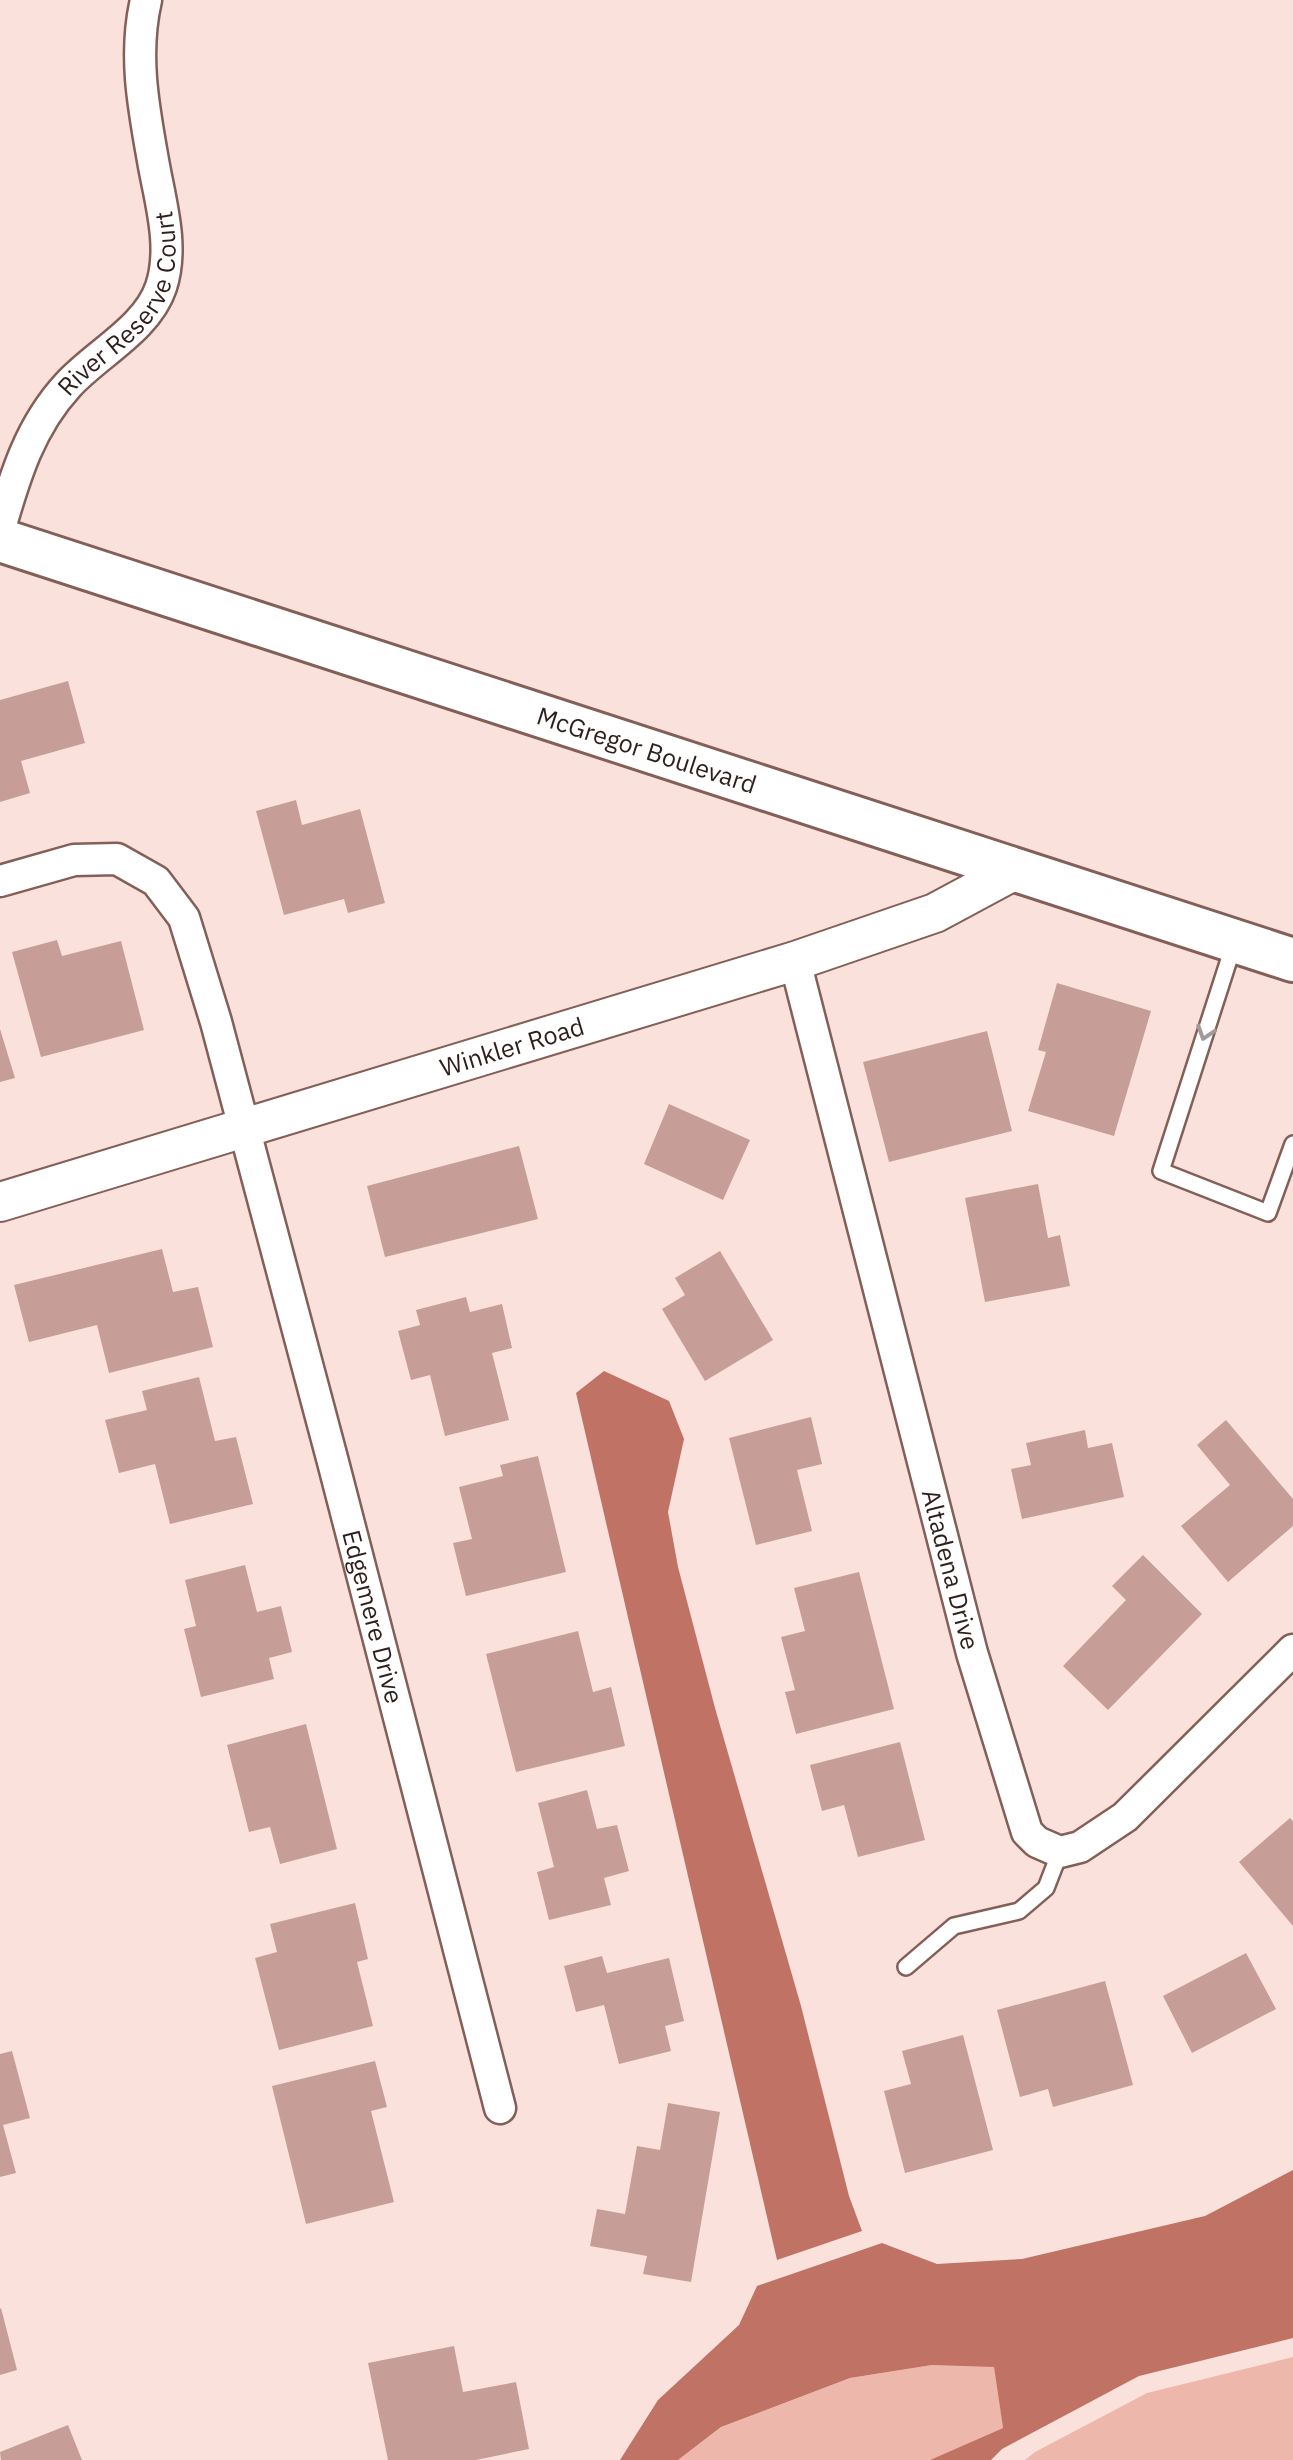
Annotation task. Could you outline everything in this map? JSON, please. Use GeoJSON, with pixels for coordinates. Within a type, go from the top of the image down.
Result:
{"type":"FeatureCollection","features":[{"type":"Feature","properties":{"kind":"main road","name":"McGregor Boulevard"},"geometry":{"type":"LineString","coordinates":[[0,540],[1293,960]]}},
{"type":"Feature","properties":{"kind":"street","name":"River Reserve Court"},"geometry":{"type":"LineString","coordinates":[[0,528],[14,477],[48,410],[70,382],[132,328],[161,288],[166,230],[139,62],[140,24],[146,0]]}},
{"type":"Feature","properties":{"kind":"street","name":"Edgemere Drive"},"geometry":{"type":"LineString","coordinates":[[0,881],[74,860],[117,859],[156,881],[184,918],[216,1022],[338,1481],[500,2108]]}},
{"type":"Feature","properties":{"kind":"street","name":"Winkler Road"},"geometry":{"type":"LineString","coordinates":[[0,1202],[795,962],[935,913],[1017,869]]}},
{"type":"Feature","properties":{"kind":"street","name":"Altadena Drive"},"geometry":{"type":"LineString","coordinates":[[795,962],[972,1652],[1027,1832],[1060,1852]]}},
{"type":"Feature","properties":{"kind":"street"},"geometry":{"type":"LineString","coordinates":[[1060,1852],[1080,1847],[1125,1816],[1293,1650]]}},
{"type":"Feature","properties":{"kind":"lane"},"geometry":{"type":"LineString","coordinates":[[1235,940],[1161,1171],[1268,1213],[1293,1144]]}},
{"type":"Feature","properties":{"kind":"lane"},"geometry":{"type":"LineString","coordinates":[[906,1967],[954,1926],[1019,1911],[1046,1888],[1060,1852]]}},
{"type":"Feature","properties":{"kind":"shaded area"},"geometry":{"type":"Polygon","coordinates":[[[604,1371],[669,1401],[684,1439],[668,1512],[678,1567],[801,2006],[849,2196],[862,2231],[777,2260],[576,1393],[604,1371]]]}},
{"type":"Feature","properties":{"kind":"shaded area"},"geometry":{"type":"Polygon","coordinates":[[[1293,2170],[1293,2338],[1139,2376],[1002,2449],[991,2460],[930,2460],[1003,2428],[994,2367],[932,2365],[850,2378],[721,2427],[678,2460],[620,2460],[658,2400],[739,2325],[757,2286],[882,2243],[937,2264],[1022,2259],[1205,2216],[1293,2170]]]}},
{"type":"Feature","properties":{"kind":"shaded area"},"geometry":{"type":"Polygon","coordinates":[[[1293,2357],[1293,2460],[1025,2460],[1147,2393],[1293,2357]]]}},
{"type":"Feature","properties":{"kind":"shaded area"},"geometry":{"type":"Polygon","coordinates":[[[932,2365],[994,2366],[1003,2428],[930,2460],[678,2460],[721,2427],[850,2378],[932,2365]]]}},
{"type":"Feature","properties":{"kind":"building"},"geometry":{"type":"Polygon","coordinates":[[[68,681],[85,743],[21,761],[30,793],[0,802],[0,700],[68,681]]]}},
{"type":"Feature","properties":{"kind":"building"},"geometry":{"type":"Polygon","coordinates":[[[296,800],[302,825],[360,809],[385,903],[348,913],[344,899],[284,915],[256,811],[296,800]]]}},
{"type":"Feature","properties":{"kind":"building"},"geometry":{"type":"Polygon","coordinates":[[[57,940],[62,956],[121,941],[144,1030],[41,1057],[12,952],[57,940]]]}},
{"type":"Feature","properties":{"kind":"building"},"geometry":{"type":"Polygon","coordinates":[[[1057,983],[1151,1011],[1114,1136],[1028,1111],[1046,1052],[1038,1050],[1057,983]]]}},
{"type":"Feature","properties":{"kind":"building"},"geometry":{"type":"Polygon","coordinates":[[[0,1029],[15,1078],[0,1082],[0,1029]]]}},
{"type":"Feature","properties":{"kind":"building"},"geometry":{"type":"Polygon","coordinates":[[[987,1031],[1012,1131],[889,1162],[863,1062],[987,1031]]]}},
{"type":"Feature","properties":{"kind":"building"},"geometry":{"type":"Polygon","coordinates":[[[669,1104],[750,1140],[723,1200],[644,1164],[669,1104]]]}},
{"type":"Feature","properties":{"kind":"building"},"geometry":{"type":"Polygon","coordinates":[[[519,1146],[538,1219],[385,1257],[367,1186],[519,1146]]]}},
{"type":"Feature","properties":{"kind":"building"},"geometry":{"type":"Polygon","coordinates":[[[1038,1184],[1048,1238],[1060,1235],[1070,1286],[985,1302],[965,1198],[1038,1184]]]}},
{"type":"Feature","properties":{"kind":"building"},"geometry":{"type":"Polygon","coordinates":[[[162,1249],[173,1292],[198,1287],[213,1347],[109,1373],[97,1325],[29,1342],[14,1285],[162,1249]]]}},
{"type":"Feature","properties":{"kind":"building"},"geometry":{"type":"Polygon","coordinates":[[[720,1251],[773,1340],[705,1381],[662,1309],[685,1295],[675,1278],[720,1251]]]}},
{"type":"Feature","properties":{"kind":"building"},"geometry":{"type":"Polygon","coordinates":[[[466,1297],[470,1312],[502,1304],[512,1348],[492,1353],[509,1420],[445,1436],[430,1375],[411,1380],[398,1331],[420,1325],[416,1310],[466,1297]]]}},
{"type":"Feature","properties":{"kind":"building"},"geometry":{"type":"Polygon","coordinates":[[[199,1377],[215,1441],[236,1437],[253,1504],[170,1524],[155,1464],[119,1473],[105,1420],[147,1410],[142,1391],[199,1377]]]}},
{"type":"Feature","properties":{"kind":"building"},"geometry":{"type":"Polygon","coordinates":[[[811,1417],[822,1464],[797,1470],[812,1531],[756,1545],[729,1438],[811,1417]]]}},
{"type":"Feature","properties":{"kind":"building"},"geometry":{"type":"Polygon","coordinates":[[[1226,1420],[1293,1499],[1293,1526],[1228,1582],[1181,1526],[1230,1485],[1197,1445],[1226,1420]]]}},
{"type":"Feature","properties":{"kind":"building"},"geometry":{"type":"Polygon","coordinates":[[[1085,1430],[1088,1448],[1112,1443],[1124,1497],[1022,1519],[1011,1469],[1031,1465],[1026,1443],[1085,1430]]]}},
{"type":"Feature","properties":{"kind":"building"},"geometry":{"type":"Polygon","coordinates":[[[538,1456],[566,1572],[466,1596],[453,1543],[472,1539],[459,1487],[503,1476],[500,1465],[538,1456]]]}},
{"type":"Feature","properties":{"kind":"building"},"geometry":{"type":"Polygon","coordinates":[[[1143,1555],[1202,1614],[1108,1710],[1063,1666],[1126,1600],[1112,1586],[1143,1555]]]}},
{"type":"Feature","properties":{"kind":"building"},"geometry":{"type":"Polygon","coordinates":[[[245,1565],[257,1612],[281,1606],[292,1652],[269,1658],[274,1679],[201,1697],[184,1629],[196,1626],[185,1580],[245,1565]]]}},
{"type":"Feature","properties":{"kind":"building"},"geometry":{"type":"Polygon","coordinates":[[[859,1572],[894,1709],[796,1734],[785,1692],[795,1690],[781,1637],[805,1631],[794,1588],[859,1572]]]}},
{"type":"Feature","properties":{"kind":"building"},"geometry":{"type":"Polygon","coordinates":[[[578,1631],[593,1692],[611,1687],[625,1746],[516,1772],[486,1654],[578,1631]]]}},
{"type":"Feature","properties":{"kind":"building"},"geometry":{"type":"Polygon","coordinates":[[[306,1724],[337,1849],[280,1864],[270,1827],[249,1832],[227,1745],[306,1724]]]}},
{"type":"Feature","properties":{"kind":"building"},"geometry":{"type":"Polygon","coordinates":[[[900,1742],[925,1840],[858,1857],[844,1805],[822,1811],[810,1765],[900,1742]]]}},
{"type":"Feature","properties":{"kind":"building"},"geometry":{"type":"Polygon","coordinates":[[[587,1790],[597,1829],[617,1825],[629,1871],[604,1878],[611,1905],[549,1920],[537,1872],[554,1867],[538,1803],[587,1790]]]}},
{"type":"Feature","properties":{"kind":"building"},"geometry":{"type":"Polygon","coordinates":[[[1290,1818],[1293,1821],[1293,1926],[1239,1862],[1290,1818]]]}},
{"type":"Feature","properties":{"kind":"building"},"geometry":{"type":"Polygon","coordinates":[[[355,1903],[368,1959],[357,1962],[373,2026],[279,2050],[255,1958],[277,1952],[270,1924],[355,1903]]]}},
{"type":"Feature","properties":{"kind":"building"},"geometry":{"type":"Polygon","coordinates":[[[1246,1953],[1276,2009],[1192,2053],[1163,1996],[1246,1953]]]}},
{"type":"Feature","properties":{"kind":"building"},"geometry":{"type":"Polygon","coordinates":[[[602,1956],[607,1973],[669,1958],[684,2021],[665,2026],[671,2051],[619,2064],[604,2005],[576,2012],[564,1966],[602,1956]]]}},
{"type":"Feature","properties":{"kind":"building"},"geometry":{"type":"Polygon","coordinates":[[[1105,1981],[1133,2085],[1053,2107],[1048,2089],[1020,2097],[997,2010],[1105,1981]]]}},
{"type":"Feature","properties":{"kind":"building"},"geometry":{"type":"Polygon","coordinates":[[[963,2035],[993,2150],[905,2173],[884,2091],[911,2084],[902,2051],[963,2035]]]}},
{"type":"Feature","properties":{"kind":"building"},"geometry":{"type":"Polygon","coordinates":[[[12,2051],[30,2118],[3,2125],[16,2173],[0,2177],[0,2054],[12,2051]]]}},
{"type":"Feature","properties":{"kind":"building"},"geometry":{"type":"Polygon","coordinates":[[[375,2061],[387,2107],[371,2111],[394,2202],[306,2224],[272,2086],[375,2061]]]}},
{"type":"Feature","properties":{"kind":"building"},"geometry":{"type":"Polygon","coordinates":[[[668,2103],[720,2112],[691,2282],[643,2274],[647,2256],[590,2246],[597,2209],[625,2214],[637,2146],[660,2150],[668,2103]]]}},
{"type":"Feature","properties":{"kind":"building"},"geometry":{"type":"Polygon","coordinates":[[[0,2309],[17,2370],[0,2375],[0,2309]]]}},
{"type":"Feature","properties":{"kind":"building"},"geometry":{"type":"Polygon","coordinates":[[[454,2346],[463,2392],[516,2382],[529,2449],[476,2460],[388,2460],[368,2363],[454,2346]]]}},
{"type":"Feature","properties":{"kind":"building"},"geometry":{"type":"Polygon","coordinates":[[[68,2425],[82,2460],[1,2460],[0,2452],[68,2425]]]}}]}
